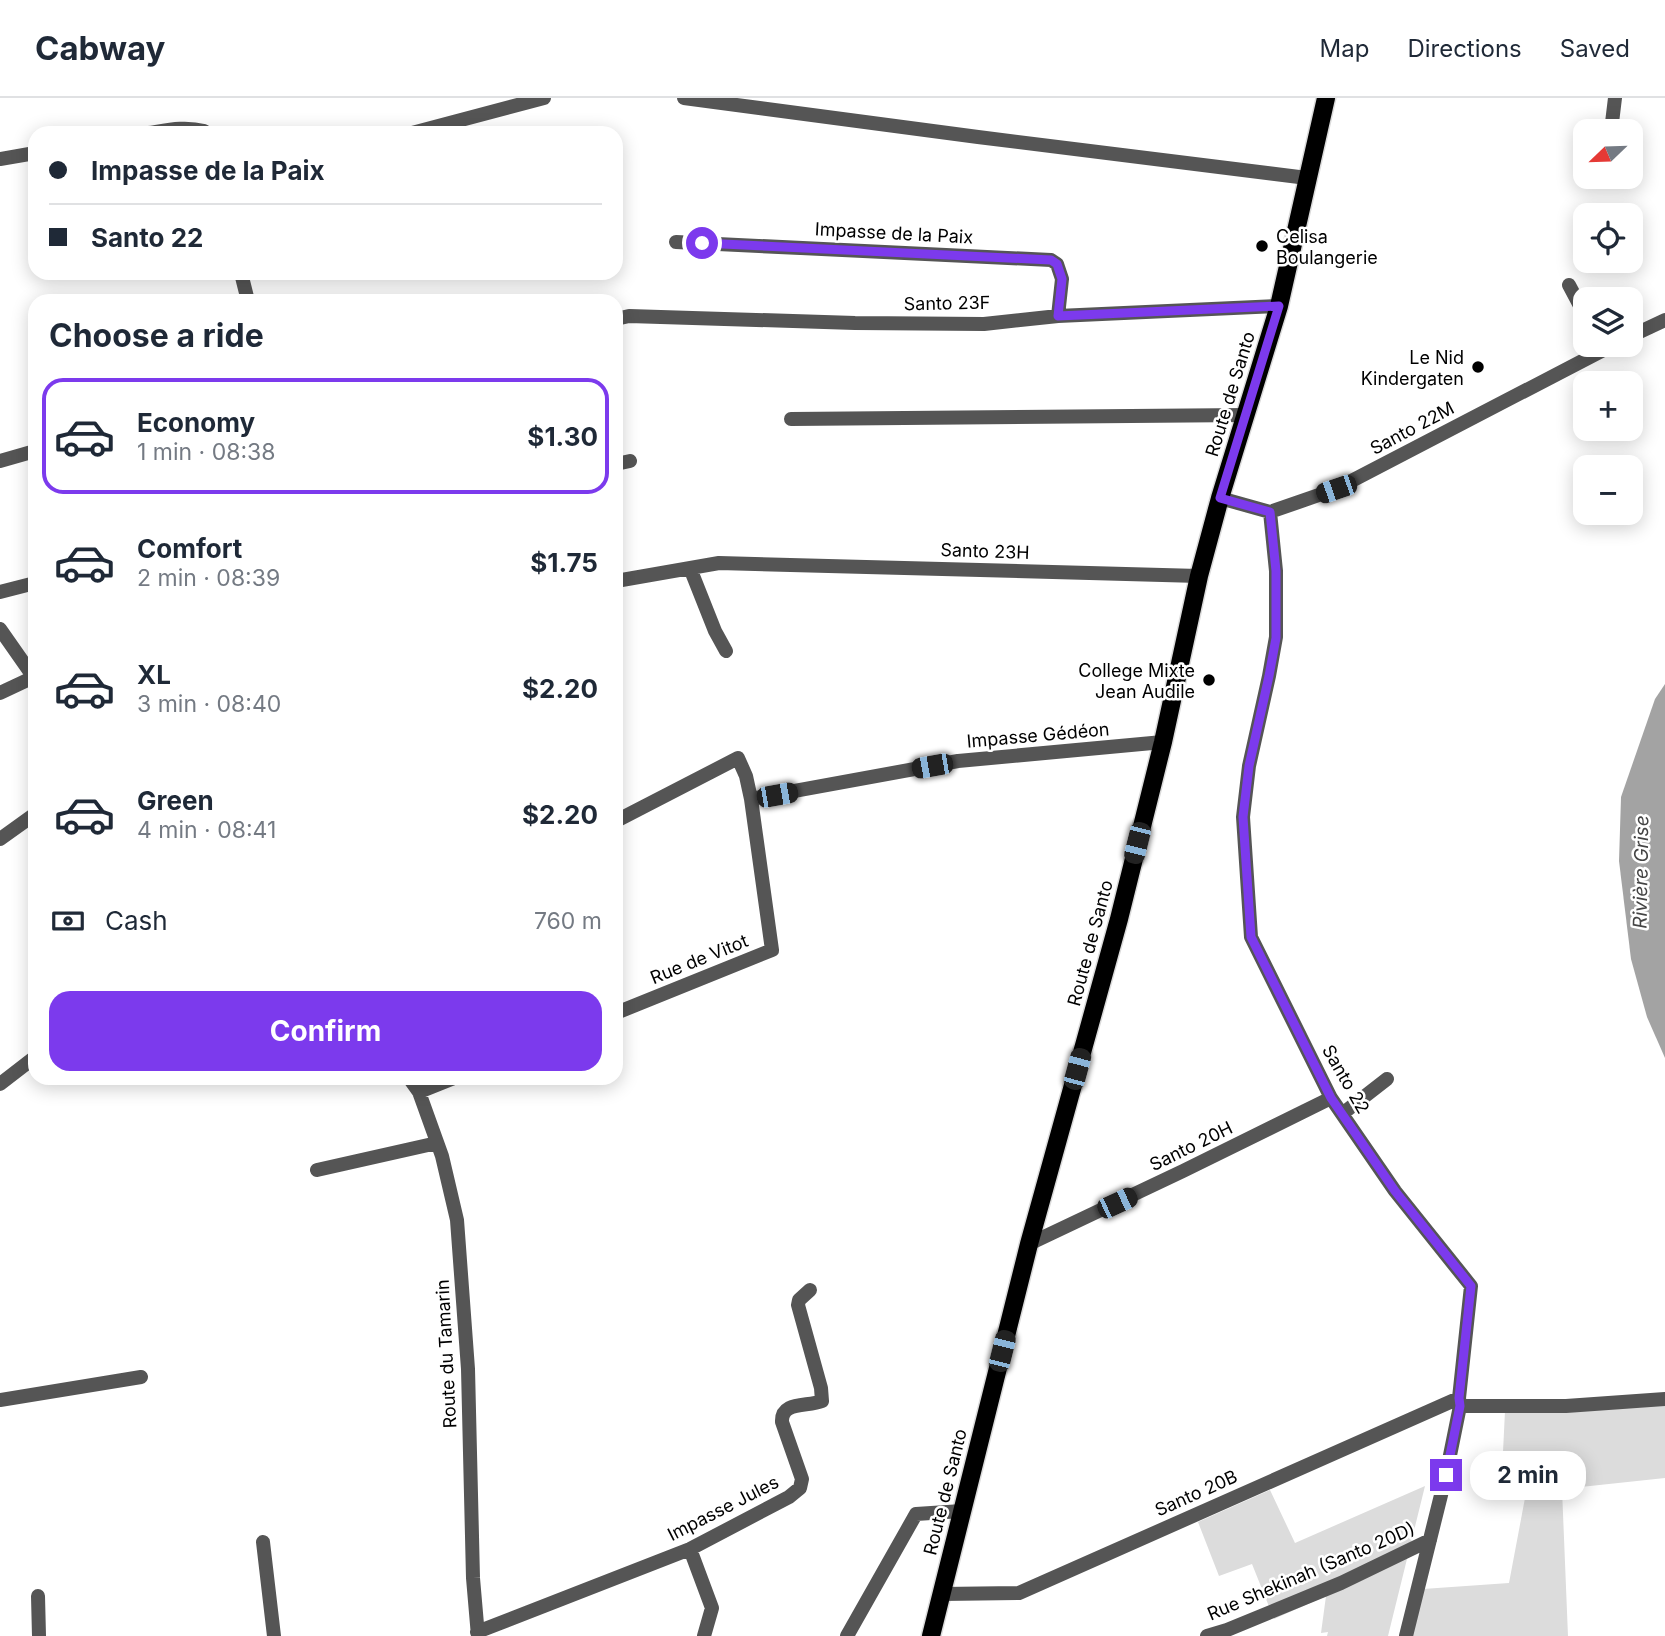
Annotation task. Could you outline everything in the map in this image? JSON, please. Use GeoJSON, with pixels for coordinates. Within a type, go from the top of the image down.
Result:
{"type":"FeatureCollection","features":[{"type":"Feature","properties":{"kind":"main road","name":"Route de Santo"},"geometry":{"type":"LineString","coordinates":[[931,1636],[1029,1244],[1119,919],[1163,742],[1199,576],[1279,306],[1326,98]]}},
{"type":"Feature","properties":{"kind":"street"},"geometry":{"type":"LineString","coordinates":[[438,126],[544,98]]}},
{"type":"Feature","properties":{"kind":"street"},"geometry":{"type":"LineString","coordinates":[[684,98],[1307,178]]}},
{"type":"Feature","properties":{"kind":"street"},"geometry":{"type":"LineString","coordinates":[[1612,119],[1615,98]]}},
{"type":"Feature","properties":{"kind":"street"},"geometry":{"type":"LineString","coordinates":[[0,159],[28,154]]}},
{"type":"Feature","properties":{"kind":"street","name":"Impasse de la Paix"},"geometry":{"type":"LineString","coordinates":[[676,242],[1051,260],[1057,264],[1062,279],[1058,316]]}},
{"type":"Feature","properties":{"kind":"street"},"geometry":{"type":"LineString","coordinates":[[1569,285],[1573,293]]}},
{"type":"Feature","properties":{"kind":"street","name":"Santo 23F"},"geometry":{"type":"LineString","coordinates":[[623,317],[984,324],[1058,316],[1279,306]]}},
{"type":"Feature","properties":{"kind":"street"},"geometry":{"type":"LineString","coordinates":[[1643,330],[1665,320]]}},
{"type":"Feature","properties":{"kind":"street","name":"Santo 22M"},"geometry":{"type":"LineString","coordinates":[[1270,512],[1336,489],[1584,357]]}},
{"type":"Feature","properties":{"kind":"street"},"geometry":{"type":"LineString","coordinates":[[791,419],[1246,415]]}},
{"type":"Feature","properties":{"kind":"street"},"geometry":{"type":"LineString","coordinates":[[0,461],[28,453]]}},
{"type":"Feature","properties":{"kind":"street"},"geometry":{"type":"LineString","coordinates":[[1220,498],[1270,512]]}},
{"type":"Feature","properties":{"kind":"street","name":"Santo 22"},"geometry":{"type":"LineString","coordinates":[[1270,512],[1276,571],[1276,638],[1249,766],[1243,817],[1251,937],[1331,1098],[1395,1191],[1471,1286],[1460,1402],[1446,1475],[1406,1636]]}},
{"type":"Feature","properties":{"kind":"street","name":"Santo 23H"},"geometry":{"type":"LineString","coordinates":[[623,580],[719,563],[1199,576]]}},
{"type":"Feature","properties":{"kind":"street"},"geometry":{"type":"LineString","coordinates":[[690,568],[715,631],[726,651]]}},
{"type":"Feature","properties":{"kind":"street"},"geometry":{"type":"LineString","coordinates":[[0,592],[28,585]]}},
{"type":"Feature","properties":{"kind":"street"},"geometry":{"type":"LineString","coordinates":[[0,629],[28,669]]}},
{"type":"Feature","properties":{"kind":"street"},"geometry":{"type":"LineString","coordinates":[[0,693],[28,681]]}},
{"type":"Feature","properties":{"kind":"street","name":"Impasse Gédéon"},"geometry":{"type":"LineString","coordinates":[[751,799],[958,761],[1163,742]]}},
{"type":"Feature","properties":{"kind":"street"},"geometry":{"type":"LineString","coordinates":[[623,817],[738,758],[747,776],[751,799]]}},
{"type":"Feature","properties":{"kind":"street","name":"Rue de Vitot"},"geometry":{"type":"LineString","coordinates":[[623,1010],[772,950],[751,799]]}},
{"type":"Feature","properties":{"kind":"street"},"geometry":{"type":"LineString","coordinates":[[0,839],[28,819]]}},
{"type":"Feature","properties":{"kind":"street"},"geometry":{"type":"LineString","coordinates":[[0,1084],[28,1062]]}},
{"type":"Feature","properties":{"kind":"street"},"geometry":{"type":"LineString","coordinates":[[1342,1114],[1387,1079]]}},
{"type":"Feature","properties":{"kind":"street","name":"Route du Tamarin"},"geometry":{"type":"LineString","coordinates":[[414,1085],[437,1143],[457,1220],[468,1368],[473,1578],[477,1634]]}},
{"type":"Feature","properties":{"kind":"street"},"geometry":{"type":"LineString","coordinates":[[419,1092],[436,1085]]}},
{"type":"Feature","properties":{"kind":"street","name":"Santo 20H"},"geometry":{"type":"LineString","coordinates":[[1029,1244],[1331,1098]]}},
{"type":"Feature","properties":{"kind":"street"},"geometry":{"type":"LineString","coordinates":[[317,1170],[437,1143]]}},
{"type":"Feature","properties":{"kind":"street","name":"Impasse Jules"},"geometry":{"type":"LineString","coordinates":[[477,1634],[690,1549],[789,1497],[800,1488],[802,1479],[782,1416],[789,1407],[822,1401],[821,1388],[798,1305],[799,1300],[810,1290]]}},
{"type":"Feature","properties":{"kind":"street"},"geometry":{"type":"LineString","coordinates":[[0,1400],[141,1377]]}},
{"type":"Feature","properties":{"kind":"street"},"geometry":{"type":"LineString","coordinates":[[1460,1402],[1566,1406],[1665,1399]]}},
{"type":"Feature","properties":{"kind":"street","name":"Santo 20B"},"geometry":{"type":"LineString","coordinates":[[942,1594],[1018,1592],[1460,1402]]}},
{"type":"Feature","properties":{"kind":"street"},"geometry":{"type":"LineString","coordinates":[[847,1636],[916,1514],[962,1511]]}},
{"type":"Feature","properties":{"kind":"street","name":"Rue Shekinah (Santo 20D)"},"geometry":{"type":"LineString","coordinates":[[1207,1636],[1341,1583],[1430,1540]]}},
{"type":"Feature","properties":{"kind":"street"},"geometry":{"type":"LineString","coordinates":[[263,1542],[274,1636]]}},
{"type":"Feature","properties":{"kind":"street"},"geometry":{"type":"LineString","coordinates":[[690,1549],[712,1608],[704,1636]]}},
{"type":"Feature","properties":{"kind":"street"},"geometry":{"type":"LineString","coordinates":[[38,1596],[39,1636]]}},
{"type":"Feature","properties":{"kind":"shaded area"},"geometry":{"type":"Polygon","coordinates":[[[1665,1403],[1665,1478],[1562,1489],[1568,1636],[1412,1636],[1423,1589],[1509,1583],[1525,1498],[1501,1493],[1505,1411],[1665,1403]]]}},
{"type":"Feature","properties":{"kind":"shaded area"},"geometry":{"type":"Polygon","coordinates":[[[1425,1486],[1388,1636],[1327,1636],[1328,1632],[1321,1633],[1326,1596],[1274,1619],[1252,1564],[1219,1576],[1198,1522],[1270,1490],[1295,1543],[1425,1486]]]}},
{"type":"Feature","properties":{"kind":"water","name":"Rivière Grise"},"geometry":{"type":"Polygon","coordinates":[[[1665,684],[1665,1058],[1647,1017],[1631,959],[1619,861],[1621,797],[1655,699],[1665,684]]]}},
{"type":"Feature","properties":{"kind":"place","name":"Celisa Boulangerie"},"geometry":{"type":"Point","coordinates":[1262,246]}},
{"type":"Feature","properties":{"kind":"place","name":"Le Nid Kindergaten"},"geometry":{"type":"Point","coordinates":[1478,367]}},
{"type":"Feature","properties":{"kind":"place","name":"College Mixte Jean Audile"},"geometry":{"type":"Point","coordinates":[1209,680]}},
{"type":"Feature","properties":{"kind":"route"},"geometry":{"type":"LineString","coordinates":[[702,243],[1051,260],[1057,264],[1062,279],[1058,316],[1279,306],[1220,498],[1270,512],[1276,571],[1276,638],[1249,766],[1243,817],[1251,937],[1331,1098],[1395,1191],[1471,1286],[1460,1406],[1446,1475]]}}]}
